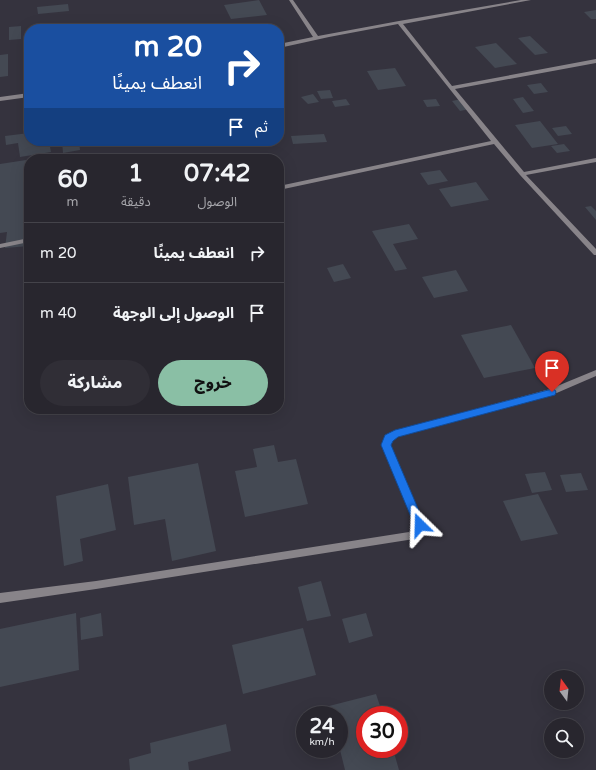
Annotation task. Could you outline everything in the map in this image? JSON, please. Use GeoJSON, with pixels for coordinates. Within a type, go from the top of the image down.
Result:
{"type":"FeatureCollection","features":[{"type":"Feature","properties":{"kind":"street"},"geometry":{"type":"LineString","coordinates":[[291,0],[316,37]]}},
{"type":"Feature","properties":{"kind":"street"},"geometry":{"type":"LineString","coordinates":[[284,45],[316,37],[398,22],[529,0]]}},
{"type":"Feature","properties":{"kind":"street"},"geometry":{"type":"LineString","coordinates":[[398,22],[522,174],[596,253]]}},
{"type":"Feature","properties":{"kind":"street"},"geometry":{"type":"LineString","coordinates":[[451,88],[596,62]]}},
{"type":"Feature","properties":{"kind":"street"},"geometry":{"type":"LineString","coordinates":[[0,99],[24,95]]}},
{"type":"Feature","properties":{"kind":"street"},"geometry":{"type":"LineString","coordinates":[[284,187],[495,142]]}},
{"type":"Feature","properties":{"kind":"street"},"geometry":{"type":"LineString","coordinates":[[522,174],[596,160]]}},
{"type":"Feature","properties":{"kind":"street"},"geometry":{"type":"LineString","coordinates":[[0,246],[24,241]]}},
{"type":"Feature","properties":{"kind":"street"},"geometry":{"type":"LineString","coordinates":[[0,598],[411,536],[417,532],[420,525],[386,445],[388,438],[395,434],[552,392],[596,373]]}},
{"type":"Feature","properties":{"kind":"building"},"geometry":{"type":"Polygon","coordinates":[[[259,0],[267,15],[231,19],[224,5],[259,0]]]}},
{"type":"Feature","properties":{"kind":"building"},"geometry":{"type":"Polygon","coordinates":[[[68,4],[69,11],[38,14],[37,7],[68,4]]]}},
{"type":"Feature","properties":{"kind":"building"},"geometry":{"type":"Polygon","coordinates":[[[596,10],[596,19],[591,19],[584,12],[596,10]]]}},
{"type":"Feature","properties":{"kind":"building"},"geometry":{"type":"Polygon","coordinates":[[[21,26],[21,39],[9,40],[9,27],[21,26]]]}},
{"type":"Feature","properties":{"kind":"building"},"geometry":{"type":"Polygon","coordinates":[[[530,36],[548,53],[535,55],[518,38],[530,36]]]}},
{"type":"Feature","properties":{"kind":"building"},"geometry":{"type":"Polygon","coordinates":[[[496,43],[517,64],[495,68],[475,47],[496,43]]]}},
{"type":"Feature","properties":{"kind":"building"},"geometry":{"type":"Polygon","coordinates":[[[8,54],[8,76],[0,77],[0,55],[8,54]]]}},
{"type":"Feature","properties":{"kind":"building"},"geometry":{"type":"Polygon","coordinates":[[[395,68],[406,86],[378,90],[367,71],[395,68]]]}},
{"type":"Feature","properties":{"kind":"building"},"geometry":{"type":"Polygon","coordinates":[[[541,83],[548,92],[534,94],[527,85],[541,83]]]}},
{"type":"Feature","properties":{"kind":"building"},"geometry":{"type":"Polygon","coordinates":[[[330,90],[333,98],[321,99],[317,91],[330,90]]]}},
{"type":"Feature","properties":{"kind":"building"},"geometry":{"type":"Polygon","coordinates":[[[313,94],[319,102],[308,104],[301,97],[313,94]]]}},
{"type":"Feature","properties":{"kind":"building"},"geometry":{"type":"Polygon","coordinates":[[[523,97],[534,111],[523,113],[513,99],[523,97]]]}},
{"type":"Feature","properties":{"kind":"building"},"geometry":{"type":"Polygon","coordinates":[[[346,99],[350,105],[335,107],[332,101],[346,99]]]}},
{"type":"Feature","properties":{"kind":"building"},"geometry":{"type":"Polygon","coordinates":[[[436,99],[440,106],[427,107],[423,100],[436,99]]]}},
{"type":"Feature","properties":{"kind":"building"},"geometry":{"type":"Polygon","coordinates":[[[461,99],[470,109],[460,111],[452,101],[461,99]]]}},
{"type":"Feature","properties":{"kind":"building"},"geometry":{"type":"Polygon","coordinates":[[[540,121],[558,144],[532,148],[515,125],[540,121]]]}},
{"type":"Feature","properties":{"kind":"building"},"geometry":{"type":"Polygon","coordinates":[[[566,126],[572,134],[558,136],[552,128],[566,126]]]}},
{"type":"Feature","properties":{"kind":"building"},"geometry":{"type":"Polygon","coordinates":[[[24,134],[24,146],[50,146],[51,152],[24,154],[24,156],[20,157],[18,143],[6,145],[5,136],[24,134]]]}},
{"type":"Feature","properties":{"kind":"building"},"geometry":{"type":"Polygon","coordinates":[[[324,134],[327,142],[293,144],[291,136],[324,134]]]}},
{"type":"Feature","properties":{"kind":"building"},"geometry":{"type":"Polygon","coordinates":[[[564,144],[570,151],[557,153],[551,146],[564,144]]]}},
{"type":"Feature","properties":{"kind":"building"},"geometry":{"type":"Polygon","coordinates":[[[62,146],[80,146],[80,150],[63,153],[62,146]]]}},
{"type":"Feature","properties":{"kind":"building"},"geometry":{"type":"Polygon","coordinates":[[[24,160],[24,246],[5,248],[7,232],[0,233],[0,164],[24,160]]]}},
{"type":"Feature","properties":{"kind":"building"},"geometry":{"type":"Polygon","coordinates":[[[440,170],[448,181],[428,185],[420,173],[440,170]]]}},
{"type":"Feature","properties":{"kind":"building"},"geometry":{"type":"Polygon","coordinates":[[[476,182],[489,200],[451,207],[439,189],[476,182]]]}},
{"type":"Feature","properties":{"kind":"building"},"geometry":{"type":"Polygon","coordinates":[[[591,206],[596,211],[596,220],[585,207],[591,206]]]}},
{"type":"Feature","properties":{"kind":"building"},"geometry":{"type":"Polygon","coordinates":[[[409,224],[418,239],[393,244],[407,269],[395,271],[372,231],[409,224]]]}},
{"type":"Feature","properties":{"kind":"building"},"geometry":{"type":"Polygon","coordinates":[[[343,264],[351,278],[334,282],[327,268],[343,264]]]}},
{"type":"Feature","properties":{"kind":"building"},"geometry":{"type":"Polygon","coordinates":[[[456,270],[468,291],[434,298],[422,277],[456,270]]]}},
{"type":"Feature","properties":{"kind":"building"},"geometry":{"type":"Polygon","coordinates":[[[511,325],[535,368],[484,378],[461,335],[511,325]]]}},
{"type":"Feature","properties":{"kind":"building"},"geometry":{"type":"Polygon","coordinates":[[[274,445],[278,462],[296,459],[308,504],[245,517],[235,471],[257,467],[253,449],[274,445]]]}},
{"type":"Feature","properties":{"kind":"building"},"geometry":{"type":"Polygon","coordinates":[[[198,463],[216,551],[172,561],[165,519],[134,525],[128,477],[198,463]]]}},
{"type":"Feature","properties":{"kind":"building"},"geometry":{"type":"Polygon","coordinates":[[[545,472],[552,490],[532,493],[525,474],[545,472]]]}},
{"type":"Feature","properties":{"kind":"building"},"geometry":{"type":"Polygon","coordinates":[[[581,473],[588,490],[566,492],[560,475],[581,473]]]}},
{"type":"Feature","properties":{"kind":"building"},"geometry":{"type":"Polygon","coordinates":[[[108,484],[116,530],[80,539],[83,561],[64,566],[56,496],[108,484]]]}},
{"type":"Feature","properties":{"kind":"building"},"geometry":{"type":"Polygon","coordinates":[[[538,494],[558,534],[521,541],[503,501],[538,494]]]}},
{"type":"Feature","properties":{"kind":"building"},"geometry":{"type":"Polygon","coordinates":[[[321,581],[331,616],[307,621],[298,587],[321,581]]]}},
{"type":"Feature","properties":{"kind":"building"},"geometry":{"type":"Polygon","coordinates":[[[76,613],[79,670],[0,687],[0,629],[76,613]]]}},
{"type":"Feature","properties":{"kind":"building"},"geometry":{"type":"Polygon","coordinates":[[[101,613],[103,636],[81,640],[80,618],[101,613]]]}},
{"type":"Feature","properties":{"kind":"building"},"geometry":{"type":"Polygon","coordinates":[[[366,613],[373,636],[349,643],[342,619],[366,613]]]}},
{"type":"Feature","properties":{"kind":"building"},"geometry":{"type":"Polygon","coordinates":[[[303,628],[316,675],[243,694],[232,645],[303,628]]]}},
{"type":"Feature","properties":{"kind":"building"},"geometry":{"type":"Polygon","coordinates":[[[376,694],[380,706],[356,706],[356,758],[396,758],[399,770],[345,770],[342,758],[348,758],[348,706],[329,706],[376,694]]]}},
{"type":"Feature","properties":{"kind":"building"},"geometry":{"type":"Polygon","coordinates":[[[226,724],[231,751],[188,762],[189,770],[130,770],[129,759],[151,753],[150,743],[226,724]]]}},
{"type":"Feature","properties":{"kind":"route"},"geometry":{"type":"LineString","coordinates":[[420,525],[386,445],[388,438],[395,434],[552,392]]}}]}
